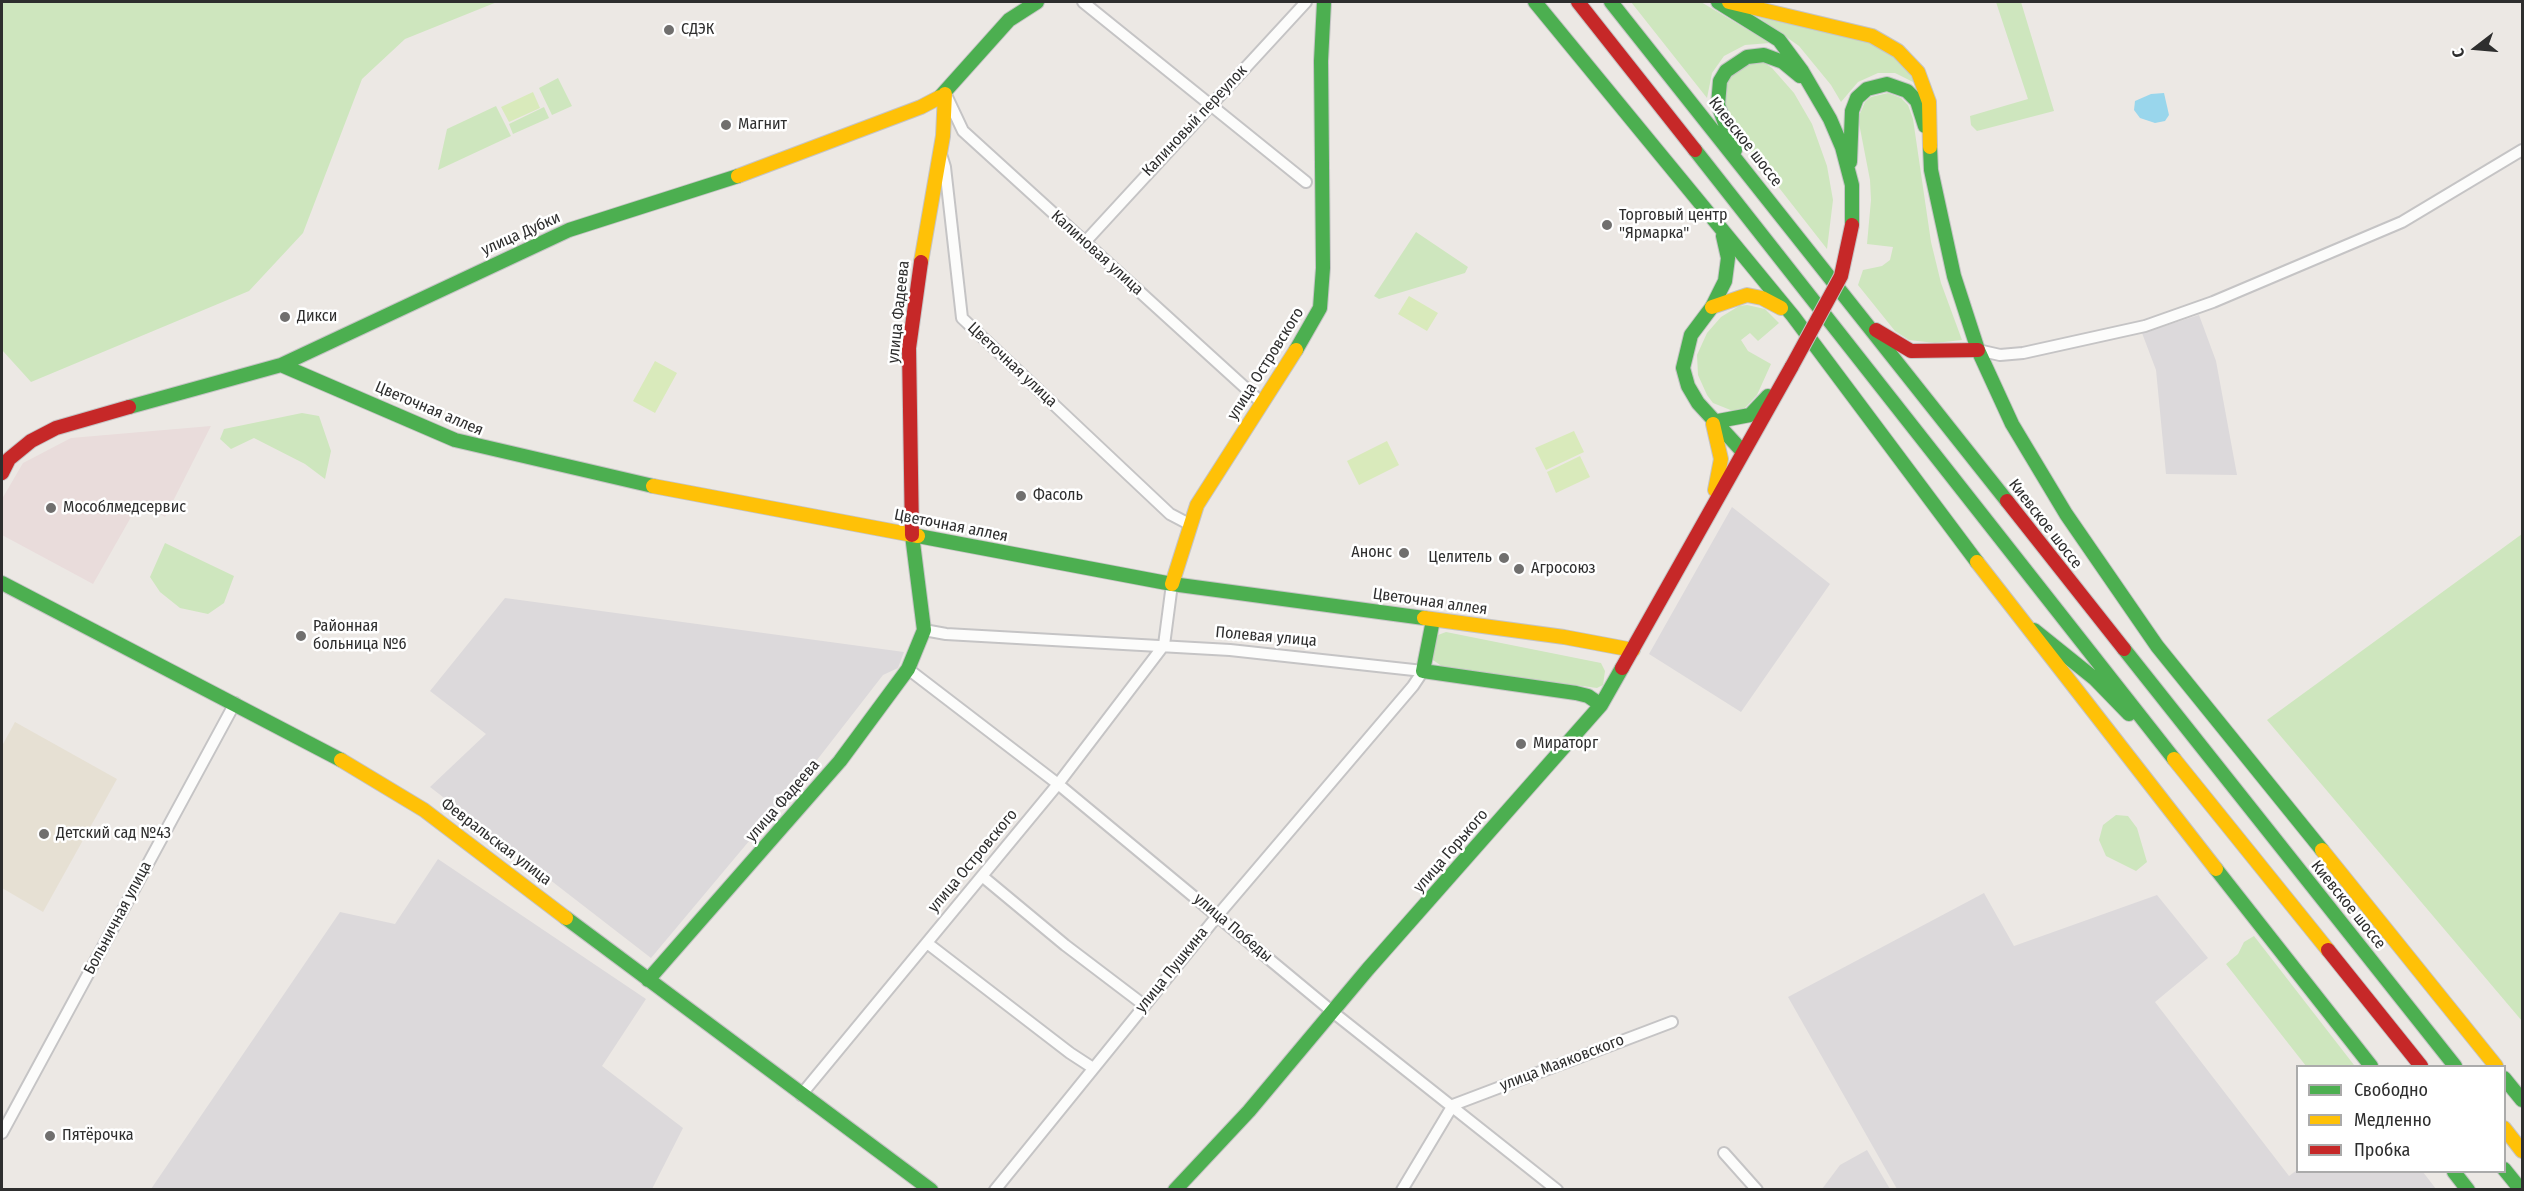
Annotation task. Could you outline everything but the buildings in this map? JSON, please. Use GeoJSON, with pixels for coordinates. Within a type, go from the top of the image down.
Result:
{"type":"FeatureCollection","features":[{"type":"Feature","properties":{"kind":"main road","name":"улица Дубки"},"geometry":{"type":"LineString","coordinates":[[2,473],[9,459],[56,428],[281,365],[569,230],[740,176],[921,107],[945,94],[1009,20],[1038,2]]}},
{"type":"Feature","properties":{"kind":"main road","name":"улица Островского"},"geometry":{"type":"LineString","coordinates":[[1172,584],[1189,524],[1211,481],[1313,324],[1320,308],[1323,268],[1321,61],[1324,2]]}},
{"type":"Feature","properties":{"kind":"main road"},"geometry":{"type":"LineString","coordinates":[[1535,2],[1793,316],[2016,615],[2370,1065]]}},
{"type":"Feature","properties":{"kind":"main road"},"geometry":{"type":"LineString","coordinates":[[1578,2],[2169,752],[2420,1065]]}},
{"type":"Feature","properties":{"kind":"main road","name":"Киевское шоссе"},"geometry":{"type":"LineString","coordinates":[[1611,2],[2454,1065]]}},
{"type":"Feature","properties":{"kind":"main road"},"geometry":{"type":"LineString","coordinates":[[1718,2],[1784,44],[1830,119],[1849,170]]}},
{"type":"Feature","properties":{"kind":"main road"},"geometry":{"type":"LineString","coordinates":[[1729,2],[1872,36],[1898,51],[1918,72],[1926,92],[1930,113],[1931,170],[1960,300],[1978,350],[2004,409],[2034,461],[2066,514],[2151,638],[2495,1065]]}},
{"type":"Feature","properties":{"kind":"main road"},"geometry":{"type":"LineString","coordinates":[[1748,172],[1721,118],[1718,98],[1723,76],[1733,64],[1747,57],[1771,56],[1783,62],[1812,87]]}},
{"type":"Feature","properties":{"kind":"main road"},"geometry":{"type":"LineString","coordinates":[[1711,506],[1792,366],[1840,276],[1852,225],[1853,201],[1849,170],[1851,111],[1862,93],[1874,86],[1892,85],[1912,95],[1920,110],[1929,141]]}},
{"type":"Feature","properties":{"kind":"main road","name":"улица Фадеева"},"geometry":{"type":"LineString","coordinates":[[648,980],[840,761],[908,669],[924,630],[912,535],[909,348],[920,265],[940,151],[945,94]]}},
{"type":"Feature","properties":{"kind":"main road"},"geometry":{"type":"LineString","coordinates":[[1721,231],[1727,250],[1728,269],[1712,307],[1691,335],[1683,362],[1691,393],[1713,422],[1743,452]]}},
{"type":"Feature","properties":{"kind":"main road"},"geometry":{"type":"LineString","coordinates":[[1712,307],[1737,296],[1752,296],[1767,300],[1793,316]]}},
{"type":"Feature","properties":{"kind":"main road"},"geometry":{"type":"LineString","coordinates":[[1863,320],[1900,347],[1911,351],[1978,350]]}},
{"type":"Feature","properties":{"kind":"main road","name":"Цветочная аллея"},"geometry":{"type":"LineString","coordinates":[[281,365],[480,448],[654,487],[1172,584],[1564,637],[1633,650]]}},
{"type":"Feature","properties":{"kind":"main road"},"geometry":{"type":"LineString","coordinates":[[1713,422],[1740,419],[1750,415],[1792,366]]}},
{"type":"Feature","properties":{"kind":"main road"},"geometry":{"type":"LineString","coordinates":[[1711,506],[1721,467],[1720,447],[1713,422]]}},
{"type":"Feature","properties":{"kind":"main road","name":"улица Горького"},"geometry":{"type":"LineString","coordinates":[[1175,1190],[1248,1111],[1334,1013],[1376,960],[1601,705],[1711,506]]}},
{"type":"Feature","properties":{"kind":"main road","name":"Февральская улица"},"geometry":{"type":"LineString","coordinates":[[2,583],[355,767],[424,810],[801,1095],[931,1190]]}},
{"type":"Feature","properties":{"kind":"main road"},"geometry":{"type":"LineString","coordinates":[[2016,615],[2095,679],[2169,752]]}},
{"type":"Feature","properties":{"kind":"main road"},"geometry":{"type":"LineString","coordinates":[[1423,671],[1433,620]]}},
{"type":"Feature","properties":{"kind":"main road","name":"Полевая улица"},"geometry":{"type":"LineString","coordinates":[[1423,671],[1576,693],[1588,696],[1601,705]]}},
{"type":"Feature","properties":{"kind":"main road"},"geometry":{"type":"LineString","coordinates":[[2388,1026],[2412,1065]]}},
{"type":"Feature","properties":{"kind":"main road"},"geometry":{"type":"LineString","coordinates":[[2506,1079],[2523,1100]]}},
{"type":"Feature","properties":{"kind":"main road"},"geometry":{"type":"LineString","coordinates":[[2506,1129],[2523,1151]]}},
{"type":"Feature","properties":{"kind":"main road"},"geometry":{"type":"LineString","coordinates":[[2506,1170],[2521,1190]]}},
{"type":"Feature","properties":{"kind":"main road"},"geometry":{"type":"LineString","coordinates":[[2455,1173],[2468,1190]]}},
{"type":"Feature","properties":{"kind":"main road"},"geometry":{"type":"LineString","coordinates":[[2463,1173],[2473,1190]]}},
{"type":"Feature","properties":{"kind":"street"},"geometry":{"type":"LineString","coordinates":[[1083,2],[1211,102],[1306,182]]}},
{"type":"Feature","properties":{"kind":"street","name":"Калиновый переулок"},"geometry":{"type":"LineString","coordinates":[[1085,242],[1211,102],[1306,2]]}},
{"type":"Feature","properties":{"kind":"street","name":"Калиновая улица"},"geometry":{"type":"LineString","coordinates":[[945,94],[963,131],[1262,403]]}},
{"type":"Feature","properties":{"kind":"street"},"geometry":{"type":"LineString","coordinates":[[1978,350],[2000,355],[2023,353],[2145,326],[2213,302],[2402,222],[2523,150]]}},
{"type":"Feature","properties":{"kind":"street","name":"Цветочная улица"},"geometry":{"type":"LineString","coordinates":[[940,151],[945,167],[962,318],[1170,514],[1189,524]]}},
{"type":"Feature","properties":{"kind":"street"},"geometry":{"type":"LineString","coordinates":[[1164,645],[1172,584]]}},
{"type":"Feature","properties":{"kind":"street","name":"Полевая улица"},"geometry":{"type":"LineString","coordinates":[[924,630],[946,634],[1164,645],[1386,665],[1423,671]]}},
{"type":"Feature","properties":{"kind":"street","name":"улица Островского"},"geometry":{"type":"LineString","coordinates":[[801,1095],[1058,784],[1164,645]]}},
{"type":"Feature","properties":{"kind":"street","name":"улица Победы"},"geometry":{"type":"LineString","coordinates":[[908,669],[1058,784],[1334,1013],[1453,1105],[1557,1190]]}},
{"type":"Feature","properties":{"kind":"street","name":"улица Пушкина"},"geometry":{"type":"LineString","coordinates":[[994,1190],[1218,915],[1413,687],[1423,671]]}},
{"type":"Feature","properties":{"kind":"street","name":"Больничная улица"},"geometry":{"type":"LineString","coordinates":[[2,1133],[235,703]]}},
{"type":"Feature","properties":{"kind":"street"},"geometry":{"type":"LineString","coordinates":[[982,876],[1065,945],[1144,1005]]}},
{"type":"Feature","properties":{"kind":"street"},"geometry":{"type":"LineString","coordinates":[[927,943],[1070,1053],[1093,1068]]}},
{"type":"Feature","properties":{"kind":"street","name":"улица Маяковского"},"geometry":{"type":"LineString","coordinates":[[1453,1105],[1672,1022]]}},
{"type":"Feature","properties":{"kind":"street"},"geometry":{"type":"LineString","coordinates":[[1402,1190],[1453,1105]]}},
{"type":"Feature","properties":{"kind":"street"},"geometry":{"type":"LineString","coordinates":[[1724,1153],[1757,1190]]}},
{"type":"Feature","properties":{"kind":"shaded area"},"geometry":{"type":"Polygon","coordinates":[[[2199,315],[2216,361],[2237,475],[2166,474],[2156,370],[2142,333],[2199,315]]]}},
{"type":"Feature","properties":{"kind":"shaded area"},"geometry":{"type":"Polygon","coordinates":[[[211,426],[165,517],[139,503],[93,584],[2,535],[2,499],[23,463],[71,438],[211,426]]]}},
{"type":"Feature","properties":{"kind":"shaded area"},"geometry":{"type":"Polygon","coordinates":[[[1732,507],[1830,584],[1741,712],[1649,654],[1732,507]]]}},
{"type":"Feature","properties":{"kind":"shaded area"},"geometry":{"type":"Polygon","coordinates":[[[505,598],[904,652],[898,668],[883,675],[817,760],[651,958],[430,787],[486,734],[430,691],[505,598]]]}},
{"type":"Feature","properties":{"kind":"shaded area","name":"Детский сад №43"},"geometry":{"type":"Polygon","coordinates":[[[15,722],[117,779],[43,912],[2,888],[2,746],[15,722]]]}},
{"type":"Feature","properties":{"kind":"shaded area"},"geometry":{"type":"Polygon","coordinates":[[[438,859],[646,999],[602,1066],[683,1128],[652,1189],[151,1189],[340,912],[395,924],[438,859]]]}},
{"type":"Feature","properties":{"kind":"shaded area"},"geometry":{"type":"Polygon","coordinates":[[[1984,893],[2014,946],[2157,895],[2208,958],[2155,1002],[2289,1176],[2296,1171],[2296,1173],[2424,1173],[2436,1189],[1897,1189],[1788,997],[1984,893]]]}},
{"type":"Feature","properties":{"kind":"shaded area"},"geometry":{"type":"Polygon","coordinates":[[[1867,1150],[1890,1189],[1822,1189],[1840,1165],[1867,1150]]]}},
{"type":"Feature","properties":{"kind":"green space"},"geometry":{"type":"Polygon","coordinates":[[[2,2],[497,2],[405,39],[362,79],[303,233],[249,291],[31,382],[2,350],[2,2]]]}},
{"type":"Feature","properties":{"kind":"green space"},"geometry":{"type":"Polygon","coordinates":[[[1631,2],[1701,2],[1770,43],[1745,45],[1724,56],[1712,73],[1707,98],[1631,2]]]}},
{"type":"Feature","properties":{"kind":"green space"},"geometry":{"type":"Polygon","coordinates":[[[1996,2],[2021,2],[2054,111],[1977,131],[1971,125],[1970,116],[2028,99],[1996,2]]]}},
{"type":"Feature","properties":{"kind":"green space"},"geometry":{"type":"Polygon","coordinates":[[[1758,17],[1855,38],[1879,46],[1898,59],[1917,84],[1895,73],[1878,73],[1858,82],[1841,102],[1831,85],[1799,46],[1758,17]]]}},
{"type":"Feature","properties":{"kind":"green space"},"geometry":{"type":"Polygon","coordinates":[[[1762,61],[1772,68],[1794,93],[1812,124],[1827,166],[1833,200],[1827,249],[1733,129],[1727,116],[1724,104],[1725,84],[1746,65],[1762,61]]]}},
{"type":"Feature","properties":{"kind":"green space"},"geometry":{"type":"Polygon","coordinates":[[[558,78],[572,106],[552,115],[539,88],[558,78]]]}},
{"type":"Feature","properties":{"kind":"green space"},"geometry":{"type":"Polygon","coordinates":[[[533,92],[540,108],[509,122],[501,107],[533,92]]]}},
{"type":"Feature","properties":{"kind":"green space"},"geometry":{"type":"Polygon","coordinates":[[[1888,93],[1901,98],[1908,105],[1913,119],[1931,242],[1941,283],[1962,340],[1935,343],[1909,340],[1895,331],[1858,285],[1863,270],[1882,266],[1890,260],[1893,247],[1867,244],[1871,200],[1870,180],[1858,118],[1865,102],[1871,97],[1888,93]]]}},
{"type":"Feature","properties":{"kind":"green space"},"geometry":{"type":"Polygon","coordinates":[[[496,106],[511,136],[438,170],[447,129],[496,106]]]}},
{"type":"Feature","properties":{"kind":"green space"},"geometry":{"type":"Polygon","coordinates":[[[544,107],[549,118],[513,134],[509,124],[544,107]]]}},
{"type":"Feature","properties":{"kind":"green space"},"geometry":{"type":"Polygon","coordinates":[[[1416,232],[1468,267],[1465,273],[1379,299],[1374,296],[1416,232]]]}},
{"type":"Feature","properties":{"kind":"green space"},"geometry":{"type":"Polygon","coordinates":[[[1409,296],[1438,313],[1427,331],[1398,314],[1409,296]]]}},
{"type":"Feature","properties":{"kind":"green space"},"geometry":{"type":"Polygon","coordinates":[[[1747,305],[1765,309],[1779,323],[1758,341],[1750,333],[1741,340],[1748,351],[1771,364],[1757,395],[1744,409],[1733,411],[1713,403],[1707,395],[1698,375],[1697,355],[1707,333],[1721,317],[1739,306],[1747,305]]]}},
{"type":"Feature","properties":{"kind":"green space"},"geometry":{"type":"Polygon","coordinates":[[[655,361],[677,373],[655,413],[633,401],[655,361]]]}},
{"type":"Feature","properties":{"kind":"green space"},"geometry":{"type":"Polygon","coordinates":[[[302,413],[319,416],[331,451],[325,479],[305,464],[254,438],[231,449],[220,439],[224,429],[302,413]]]}},
{"type":"Feature","properties":{"kind":"green space"},"geometry":{"type":"Polygon","coordinates":[[[1574,431],[1584,452],[1546,470],[1535,448],[1574,431]]]}},
{"type":"Feature","properties":{"kind":"green space"},"geometry":{"type":"Polygon","coordinates":[[[1387,441],[1399,465],[1359,485],[1347,461],[1387,441]]]}},
{"type":"Feature","properties":{"kind":"green space"},"geometry":{"type":"Polygon","coordinates":[[[1580,456],[1590,477],[1556,493],[1547,472],[1580,456]]]}},
{"type":"Feature","properties":{"kind":"green space"},"geometry":{"type":"Polygon","coordinates":[[[2522,534],[2522,1021],[2267,720],[2522,534]]]}},
{"type":"Feature","properties":{"kind":"green space"},"geometry":{"type":"Polygon","coordinates":[[[165,543],[234,576],[224,603],[208,614],[180,608],[160,592],[150,577],[165,543]]]}},
{"type":"Feature","properties":{"kind":"green space"},"geometry":{"type":"Polygon","coordinates":[[[1446,632],[1601,663],[1605,671],[1603,685],[1597,688],[1443,667],[1433,660],[1434,647],[1438,635],[1446,632]]]}},
{"type":"Feature","properties":{"kind":"green space"},"geometry":{"type":"Polygon","coordinates":[[[2116,815],[2128,816],[2137,828],[2147,862],[2136,871],[2106,856],[2099,840],[2103,825],[2116,815]]]}},
{"type":"Feature","properties":{"kind":"green space"},"geometry":{"type":"Polygon","coordinates":[[[2254,936],[2354,1065],[2305,1065],[2226,964],[2238,954],[2244,942],[2254,936]]]}},
{"type":"Feature","properties":{"kind":"water"},"geometry":{"type":"Polygon","coordinates":[[[2164,93],[2169,115],[2165,121],[2155,123],[2140,118],[2134,110],[2135,101],[2151,94],[2164,93]]]}},
{"type":"Feature","properties":{"kind":"traffic: fast"},"geometry":{"type":"LineString","coordinates":[[940,97],[1009,20],[1037,2]]}},
{"type":"Feature","properties":{"kind":"traffic: fast"},"geometry":{"type":"LineString","coordinates":[[1296,350],[1320,308],[1323,268],[1321,61],[1324,2]]}},
{"type":"Feature","properties":{"kind":"traffic: fast"},"geometry":{"type":"LineString","coordinates":[[1535,2],[1793,316],[1977,562]]}},
{"type":"Feature","properties":{"kind":"traffic: fast"},"geometry":{"type":"LineString","coordinates":[[1611,2],[2007,501]]}},
{"type":"Feature","properties":{"kind":"traffic: fast"},"geometry":{"type":"LineString","coordinates":[[1718,2],[1779,40],[1802,71],[1830,119],[1842,147],[1852,185],[1852,225]]}},
{"type":"Feature","properties":{"kind":"traffic: fast"},"geometry":{"type":"LineString","coordinates":[[1735,150],[1718,105],[1720,81],[1726,71],[1747,57],[1764,55],[1783,62],[1800,76]]}},
{"type":"Feature","properties":{"kind":"traffic: fast"},"geometry":{"type":"LineString","coordinates":[[1850,162],[1852,111],[1857,98],[1867,89],[1887,84],[1907,91],[1917,101],[1925,126]]}},
{"type":"Feature","properties":{"kind":"traffic: fast"},"geometry":{"type":"LineString","coordinates":[[1930,147],[1931,170],[1954,276],[1978,350],[2012,424],[2066,514],[2157,646],[2322,850]]}},
{"type":"Feature","properties":{"kind":"traffic: fast"},"geometry":{"type":"LineString","coordinates":[[1695,150],[2174,759]]}},
{"type":"Feature","properties":{"kind":"traffic: fast"},"geometry":{"type":"LineString","coordinates":[[129,407],[281,365],[569,230],[738,176]]}},
{"type":"Feature","properties":{"kind":"traffic: fast"},"geometry":{"type":"LineString","coordinates":[[1723,236],[1728,258],[1725,281],[1712,307],[1691,335],[1683,368],[1688,386],[1698,403],[1743,452]]}},
{"type":"Feature","properties":{"kind":"traffic: fast"},"geometry":{"type":"LineString","coordinates":[[281,365],[455,440],[653,486]]}},
{"type":"Feature","properties":{"kind":"traffic: fast"},"geometry":{"type":"LineString","coordinates":[[1713,422],[1750,415],[1768,396]]}},
{"type":"Feature","properties":{"kind":"traffic: fast"},"geometry":{"type":"LineString","coordinates":[[648,980],[840,761],[908,669],[924,630],[912,535]]}},
{"type":"Feature","properties":{"kind":"traffic: fast"},"geometry":{"type":"LineString","coordinates":[[918,536],[1172,584],[1424,618]]}},
{"type":"Feature","properties":{"kind":"traffic: fast"},"geometry":{"type":"LineString","coordinates":[[2,583],[341,760]]}},
{"type":"Feature","properties":{"kind":"traffic: fast"},"geometry":{"type":"LineString","coordinates":[[1433,620],[1423,671],[1576,693],[1588,696],[1601,705]]}},
{"type":"Feature","properties":{"kind":"traffic: fast"},"geometry":{"type":"LineString","coordinates":[[2034,630],[2095,679],[2129,714]]}},
{"type":"Feature","properties":{"kind":"traffic: fast"},"geometry":{"type":"LineString","coordinates":[[2124,649],[2454,1065]]}},
{"type":"Feature","properties":{"kind":"traffic: fast"},"geometry":{"type":"LineString","coordinates":[[1175,1190],[1249,1111],[1368,969],[1601,705],[1622,668]]}},
{"type":"Feature","properties":{"kind":"traffic: fast"},"geometry":{"type":"LineString","coordinates":[[2216,869],[2370,1065]]}},
{"type":"Feature","properties":{"kind":"traffic: fast"},"geometry":{"type":"LineString","coordinates":[[566,918],[931,1190]]}},
{"type":"Feature","properties":{"kind":"traffic: fast"},"geometry":{"type":"LineString","coordinates":[[2506,1080],[2522,1100]]}},
{"type":"Feature","properties":{"kind":"traffic: fast"},"geometry":{"type":"LineString","coordinates":[[2506,1171],[2521,1190]]}},
{"type":"Feature","properties":{"kind":"traffic: fast"},"geometry":{"type":"LineString","coordinates":[[2455,1173],[2468,1190]]}},
{"type":"Feature","properties":{"kind":"traffic: slow"},"geometry":{"type":"LineString","coordinates":[[1729,2],[1872,36],[1898,51],[1918,72],[1929,102],[1930,147]]}},
{"type":"Feature","properties":{"kind":"traffic: slow"},"geometry":{"type":"LineString","coordinates":[[921,262],[943,136],[945,94]]}},
{"type":"Feature","properties":{"kind":"traffic: slow"},"geometry":{"type":"LineString","coordinates":[[738,176],[921,107],[940,97]]}},
{"type":"Feature","properties":{"kind":"traffic: slow"},"geometry":{"type":"LineString","coordinates":[[1712,307],[1747,295],[1762,298],[1781,308]]}},
{"type":"Feature","properties":{"kind":"traffic: slow"},"geometry":{"type":"LineString","coordinates":[[1172,584],[1197,505],[1296,350]]}},
{"type":"Feature","properties":{"kind":"traffic: slow"},"geometry":{"type":"LineString","coordinates":[[1713,424],[1721,459],[1715,490]]}},
{"type":"Feature","properties":{"kind":"traffic: slow"},"geometry":{"type":"LineString","coordinates":[[653,486],[918,536]]}},
{"type":"Feature","properties":{"kind":"traffic: slow"},"geometry":{"type":"LineString","coordinates":[[1977,562],[2216,869]]}},
{"type":"Feature","properties":{"kind":"traffic: slow"},"geometry":{"type":"LineString","coordinates":[[1424,618],[1564,637],[1633,650]]}},
{"type":"Feature","properties":{"kind":"traffic: slow"},"geometry":{"type":"LineString","coordinates":[[2174,759],[2328,950]]}},
{"type":"Feature","properties":{"kind":"traffic: slow"},"geometry":{"type":"LineString","coordinates":[[341,760],[424,810],[566,918]]}},
{"type":"Feature","properties":{"kind":"traffic: slow"},"geometry":{"type":"LineString","coordinates":[[2322,850],[2495,1065]]}},
{"type":"Feature","properties":{"kind":"traffic: slow"},"geometry":{"type":"LineString","coordinates":[[2506,1131],[2522,1151]]}},
{"type":"Feature","properties":{"kind":"traffic: jam"},"geometry":{"type":"LineString","coordinates":[[1578,2],[1695,150]]}},
{"type":"Feature","properties":{"kind":"traffic: jam"},"geometry":{"type":"LineString","coordinates":[[1792,366],[1841,276],[1852,225]]}},
{"type":"Feature","properties":{"kind":"traffic: jam"},"geometry":{"type":"LineString","coordinates":[[912,535],[909,348],[921,262]]}},
{"type":"Feature","properties":{"kind":"traffic: jam"},"geometry":{"type":"LineString","coordinates":[[1876,330],[1911,351],[1978,350]]}},
{"type":"Feature","properties":{"kind":"traffic: jam"},"geometry":{"type":"LineString","coordinates":[[1622,668],[1792,366]]}},
{"type":"Feature","properties":{"kind":"traffic: jam"},"geometry":{"type":"LineString","coordinates":[[2,473],[9,459],[31,441],[56,428],[129,407]]}},
{"type":"Feature","properties":{"kind":"traffic: jam"},"geometry":{"type":"LineString","coordinates":[[2007,501],[2124,649]]}},
{"type":"Feature","properties":{"kind":"traffic: jam"},"geometry":{"type":"LineString","coordinates":[[2328,950],[2420,1065]]}},
{"type":"Feature","properties":{"kind":"place","name":"СДЭК"},"geometry":{"type":"Point","coordinates":[669,30]}},
{"type":"Feature","properties":{"kind":"place","name":"Магнит"},"geometry":{"type":"Point","coordinates":[726,125]}},
{"type":"Feature","properties":{"kind":"place","name":"Торговый центр \"Ярмарка\""},"geometry":{"type":"Point","coordinates":[1607,225]}},
{"type":"Feature","properties":{"kind":"place","name":"Дикси"},"geometry":{"type":"Point","coordinates":[285,317]}},
{"type":"Feature","properties":{"kind":"place","name":"Фасоль"},"geometry":{"type":"Point","coordinates":[1021,496]}},
{"type":"Feature","properties":{"kind":"place","name":"Мособлмедсервис"},"geometry":{"type":"Point","coordinates":[51,508]}},
{"type":"Feature","properties":{"kind":"place","name":"Анонс"},"geometry":{"type":"Point","coordinates":[1404,553]}},
{"type":"Feature","properties":{"kind":"place","name":"Целитель"},"geometry":{"type":"Point","coordinates":[1504,558]}},
{"type":"Feature","properties":{"kind":"place","name":"Агросоюз"},"geometry":{"type":"Point","coordinates":[1519,569]}},
{"type":"Feature","properties":{"kind":"place","name":"Районная больница №6"},"geometry":{"type":"Point","coordinates":[301,636]}},
{"type":"Feature","properties":{"kind":"place","name":"Мираторг"},"geometry":{"type":"Point","coordinates":[1521,744]}},
{"type":"Feature","properties":{"kind":"place","name":"Детский сад №43"},"geometry":{"type":"Point","coordinates":[44,834]}},
{"type":"Feature","properties":{"kind":"place","name":"Пятёрочка"},"geometry":{"type":"Point","coordinates":[50,1136]}}]}
